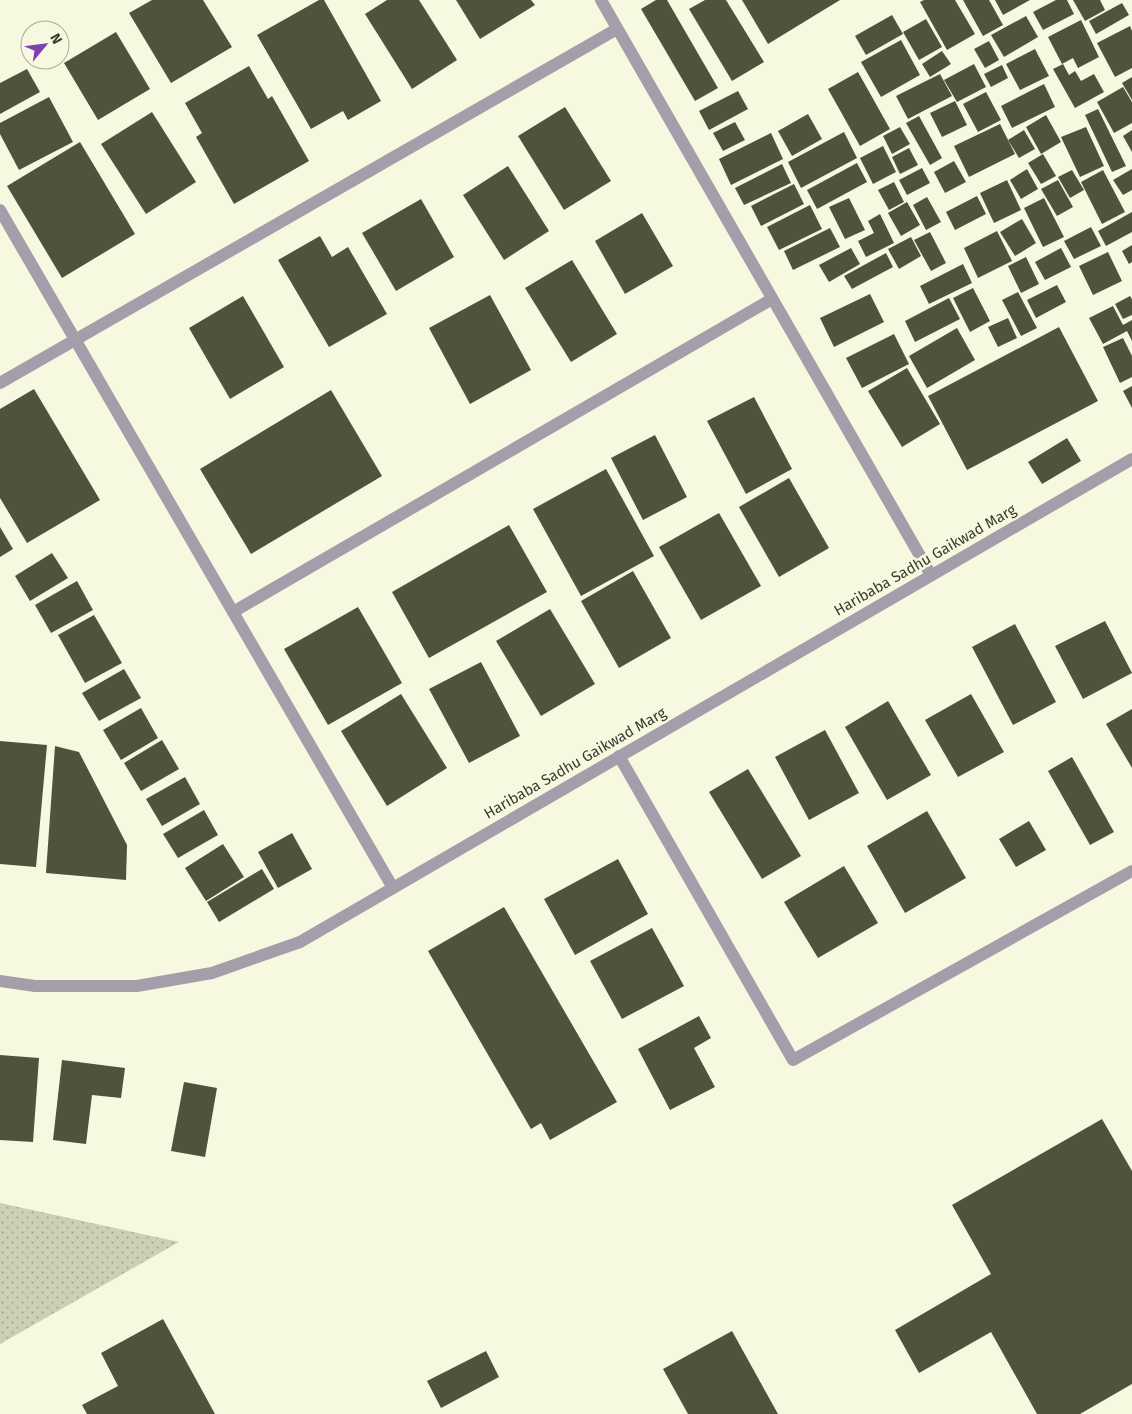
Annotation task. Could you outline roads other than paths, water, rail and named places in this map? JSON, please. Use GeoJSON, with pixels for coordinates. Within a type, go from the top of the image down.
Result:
{"type":"FeatureCollection","features":[{"type":"Feature","properties":{"kind":"lane"},"geometry":{"type":"LineString","coordinates":[[601,0],[931,576]]}},
{"type":"Feature","properties":{"kind":"lane"},"geometry":{"type":"LineString","coordinates":[[0,383],[617,29]]}},
{"type":"Feature","properties":{"kind":"lane"},"geometry":{"type":"LineString","coordinates":[[0,210],[393,888]]}},
{"type":"Feature","properties":{"kind":"lane"},"geometry":{"type":"LineString","coordinates":[[233,612],[772,299]]}},
{"type":"Feature","properties":{"kind":"lane","name":"Haribaba Sadhu Gaikwad Marg"},"geometry":{"type":"LineString","coordinates":[[0,981],[35,986],[138,986],[212,973],[300,942],[1132,459]]}},
{"type":"Feature","properties":{"kind":"lane"},"geometry":{"type":"LineString","coordinates":[[619,756],[794,1060],[1132,871]]}}]}
